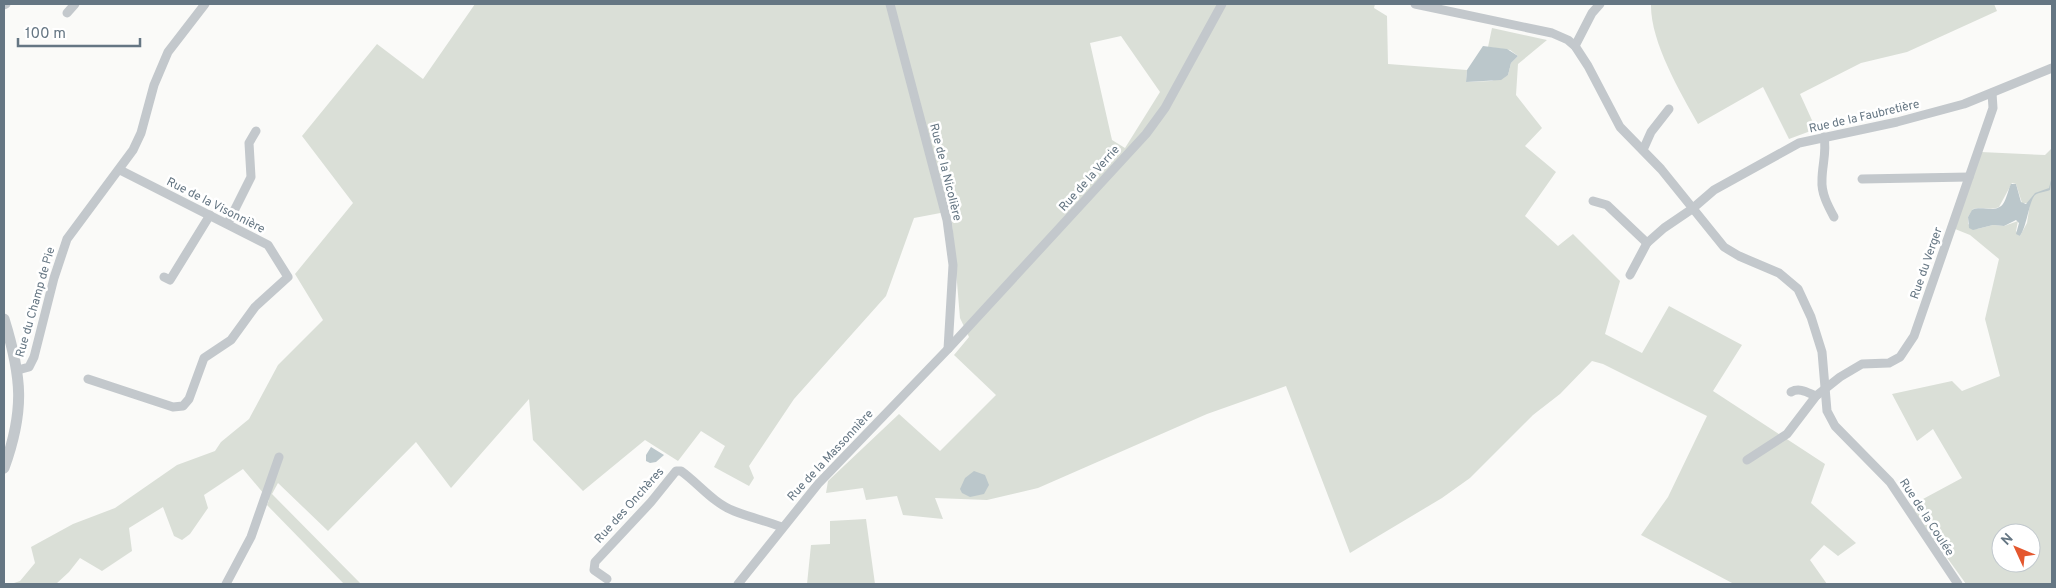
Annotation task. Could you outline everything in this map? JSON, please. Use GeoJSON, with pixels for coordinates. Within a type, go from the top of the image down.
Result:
{"type":"FeatureCollection","features":[{"type":"Feature","properties":{"kind":"street"},"geometry":{"type":"LineString","coordinates":[[67,13],[75,4]]}},
{"type":"Feature","properties":{"kind":"street","name":"Rue du Champ de Pie"},"geometry":{"type":"LineString","coordinates":[[18,370],[29,367],[34,357],[54,278],[67,238],[81,217],[120,170],[133,150],[141,133],[154,85],[168,52],[205,4]]}},
{"type":"Feature","properties":{"kind":"street","name":"Rue de la Nicolière"},"geometry":{"type":"LineString","coordinates":[[890,4],[946,220],[953,265],[948,350]]}},
{"type":"Feature","properties":{"kind":"street","name":"Rue de la Verrie"},"geometry":{"type":"LineString","coordinates":[[948,350],[1146,134],[1165,108],[1222,4]]}},
{"type":"Feature","properties":{"kind":"street"},"geometry":{"type":"LineString","coordinates":[[1415,4],[1552,33],[1575,46],[1614,118],[1661,169],[1692,209]]}},
{"type":"Feature","properties":{"kind":"street"},"geometry":{"type":"LineString","coordinates":[[1575,46],[1592,13],[1600,4]]}},
{"type":"Feature","properties":{"kind":"street","name":"Rue de la Faubretière"},"geometry":{"type":"LineString","coordinates":[[1647,243],[1714,190],[1799,143],[1824,136],[1897,122],[1964,104],[2052,68]]}},
{"type":"Feature","properties":{"kind":"street","name":"Rue du Verger"},"geometry":{"type":"LineString","coordinates":[[1816,396],[1825,391],[1840,377],[1862,364],[1890,363],[1900,357],[1908,348],[1914,336],[1993,108],[1992,93]]}},
{"type":"Feature","properties":{"kind":"street"},"geometry":{"type":"LineString","coordinates":[[1643,150],[1651,132],[1668,109]]}},
{"type":"Feature","properties":{"kind":"street"},"geometry":{"type":"LineString","coordinates":[[228,223],[251,177],[250,143],[256,131]]}},
{"type":"Feature","properties":{"kind":"street"},"geometry":{"type":"LineString","coordinates":[[1824,136],[1826,147],[1822,180],[1825,200],[1834,217]]}},
{"type":"Feature","properties":{"kind":"street","name":"Rue de la Visonnière"},"geometry":{"type":"LineString","coordinates":[[88,379],[173,407],[183,406],[189,399],[204,358],[231,340],[255,307],[288,277],[268,245],[228,223],[120,170]]}},
{"type":"Feature","properties":{"kind":"street"},"geometry":{"type":"LineString","coordinates":[[1862,179],[1969,177]]}},
{"type":"Feature","properties":{"kind":"street"},"geometry":{"type":"LineString","coordinates":[[1593,201],[1607,205],[1647,243],[1630,274]]}},
{"type":"Feature","properties":{"kind":"street","name":"Rue de la Coulée"},"geometry":{"type":"LineString","coordinates":[[1692,209],[1724,247],[1738,256],[1780,273],[1791,281],[1803,298],[1822,352],[1827,411],[1834,426],[1890,482],[1958,584]]}},
{"type":"Feature","properties":{"kind":"street"},"geometry":{"type":"LineString","coordinates":[[164,277],[170,280],[210,215]]}},
{"type":"Feature","properties":{"kind":"street"},"geometry":{"type":"LineString","coordinates":[[4,319],[18,370],[19,410],[11,448],[4,468]]}},
{"type":"Feature","properties":{"kind":"street","name":"Rue de la Massonnière"},"geometry":{"type":"LineString","coordinates":[[738,584],[818,484],[948,350]]}},
{"type":"Feature","properties":{"kind":"street"},"geometry":{"type":"LineString","coordinates":[[1747,460],[1787,434],[1816,396],[1807,391],[1795,390],[1791,392]]}},
{"type":"Feature","properties":{"kind":"street"},"geometry":{"type":"LineString","coordinates":[[226,584],[238,565],[251,537],[279,457]]}},
{"type":"Feature","properties":{"kind":"street","name":"Rue des Onchères"},"geometry":{"type":"LineString","coordinates":[[607,579],[594,570],[595,562],[676,472],[681,471],[733,511],[782,527]]}},
{"type":"Feature","properties":{"kind":"shaded area"},"geometry":{"type":"Polygon","coordinates":[[[475,4],[1375,4],[1374,8],[1387,16],[1388,64],[1467,70],[1466,82],[1491,81],[1508,75],[1511,63],[1518,56],[1510,50],[1488,47],[1492,28],[1547,40],[1518,64],[1516,95],[1542,128],[1525,146],[1556,172],[1525,216],[1558,246],[1573,234],[1620,281],[1605,334],[1642,353],[1669,306],[1742,345],[1713,391],[1825,464],[1811,503],[1856,543],[1838,556],[1824,545],[1810,560],[1827,584],[1734,584],[1641,535],[1668,497],[1707,416],[1603,364],[1592,361],[1560,394],[1533,415],[1470,478],[1442,498],[1350,553],[1286,386],[1207,414],[1038,488],[987,500],[935,498],[943,519],[903,515],[897,496],[866,500],[863,488],[826,493],[828,481],[899,414],[940,451],[996,395],[954,355],[969,337],[960,318],[951,211],[914,218],[886,296],[794,399],[749,466],[754,478],[749,486],[714,467],[725,446],[701,431],[678,461],[645,440],[583,491],[533,440],[529,399],[451,488],[416,442],[328,531],[278,483],[272,494],[361,584],[344,584],[267,505],[269,500],[243,469],[204,495],[208,508],[190,534],[182,540],[174,536],[163,507],[129,528],[132,551],[102,571],[80,558],[56,584],[11,584],[20,581],[35,563],[31,547],[73,524],[115,508],[177,465],[215,451],[221,442],[249,419],[278,365],[323,320],[295,274],[353,203],[302,136],[377,44],[423,79],[475,4]],[[1121,36],[1090,43],[1112,140],[1125,148],[1160,92],[1121,36]]]}},
{"type":"Feature","properties":{"kind":"shaded area"},"geometry":{"type":"Polygon","coordinates":[[[1651,4],[1994,4],[1997,11],[1907,52],[1861,63],[1800,94],[1816,129],[1789,139],[1763,87],[1698,124],[1667,66],[1655,34],[1651,4]]]}},
{"type":"Feature","properties":{"kind":"shaded area"},"geometry":{"type":"Polygon","coordinates":[[[1483,46],[1507,49],[1518,56],[1511,63],[1508,75],[1501,80],[1466,82],[1467,70],[1483,46]]]}},
{"type":"Feature","properties":{"kind":"shaded area"},"geometry":{"type":"Polygon","coordinates":[[[2052,148],[2052,584],[1966,584],[1910,506],[1962,478],[1933,429],[1917,441],[1892,394],[1952,381],[1962,391],[2000,376],[1985,319],[1999,259],[1970,235],[1955,229],[1981,152],[2045,155],[2052,148]],[[2012,183],[1999,207],[1993,209],[1973,209],[1968,217],[1968,224],[1977,229],[1993,225],[2004,226],[2018,221],[2016,231],[2020,236],[2027,223],[2030,203],[2022,203],[2016,184],[2012,183]]]}},
{"type":"Feature","properties":{"kind":"shaded area"},"geometry":{"type":"Polygon","coordinates":[[[2052,176],[2050,190],[2037,194],[2033,198],[2020,236],[2016,234],[2019,223],[2016,220],[2004,226],[1993,225],[1973,230],[1969,228],[1968,217],[1972,210],[2000,207],[2011,184],[2016,184],[2021,202],[2026,204],[2035,193],[2049,188],[2052,176]]]}},
{"type":"Feature","properties":{"kind":"shaded area"},"geometry":{"type":"Polygon","coordinates":[[[651,447],[664,455],[656,462],[650,463],[646,461],[646,455],[651,447]]]}},
{"type":"Feature","properties":{"kind":"shaded area"},"geometry":{"type":"Polygon","coordinates":[[[974,471],[985,475],[989,485],[984,494],[970,497],[962,493],[960,489],[965,478],[974,471]]]}},
{"type":"Feature","properties":{"kind":"shaded area"},"geometry":{"type":"Polygon","coordinates":[[[866,519],[875,584],[807,584],[811,545],[830,544],[830,521],[866,519]]]}}]}
